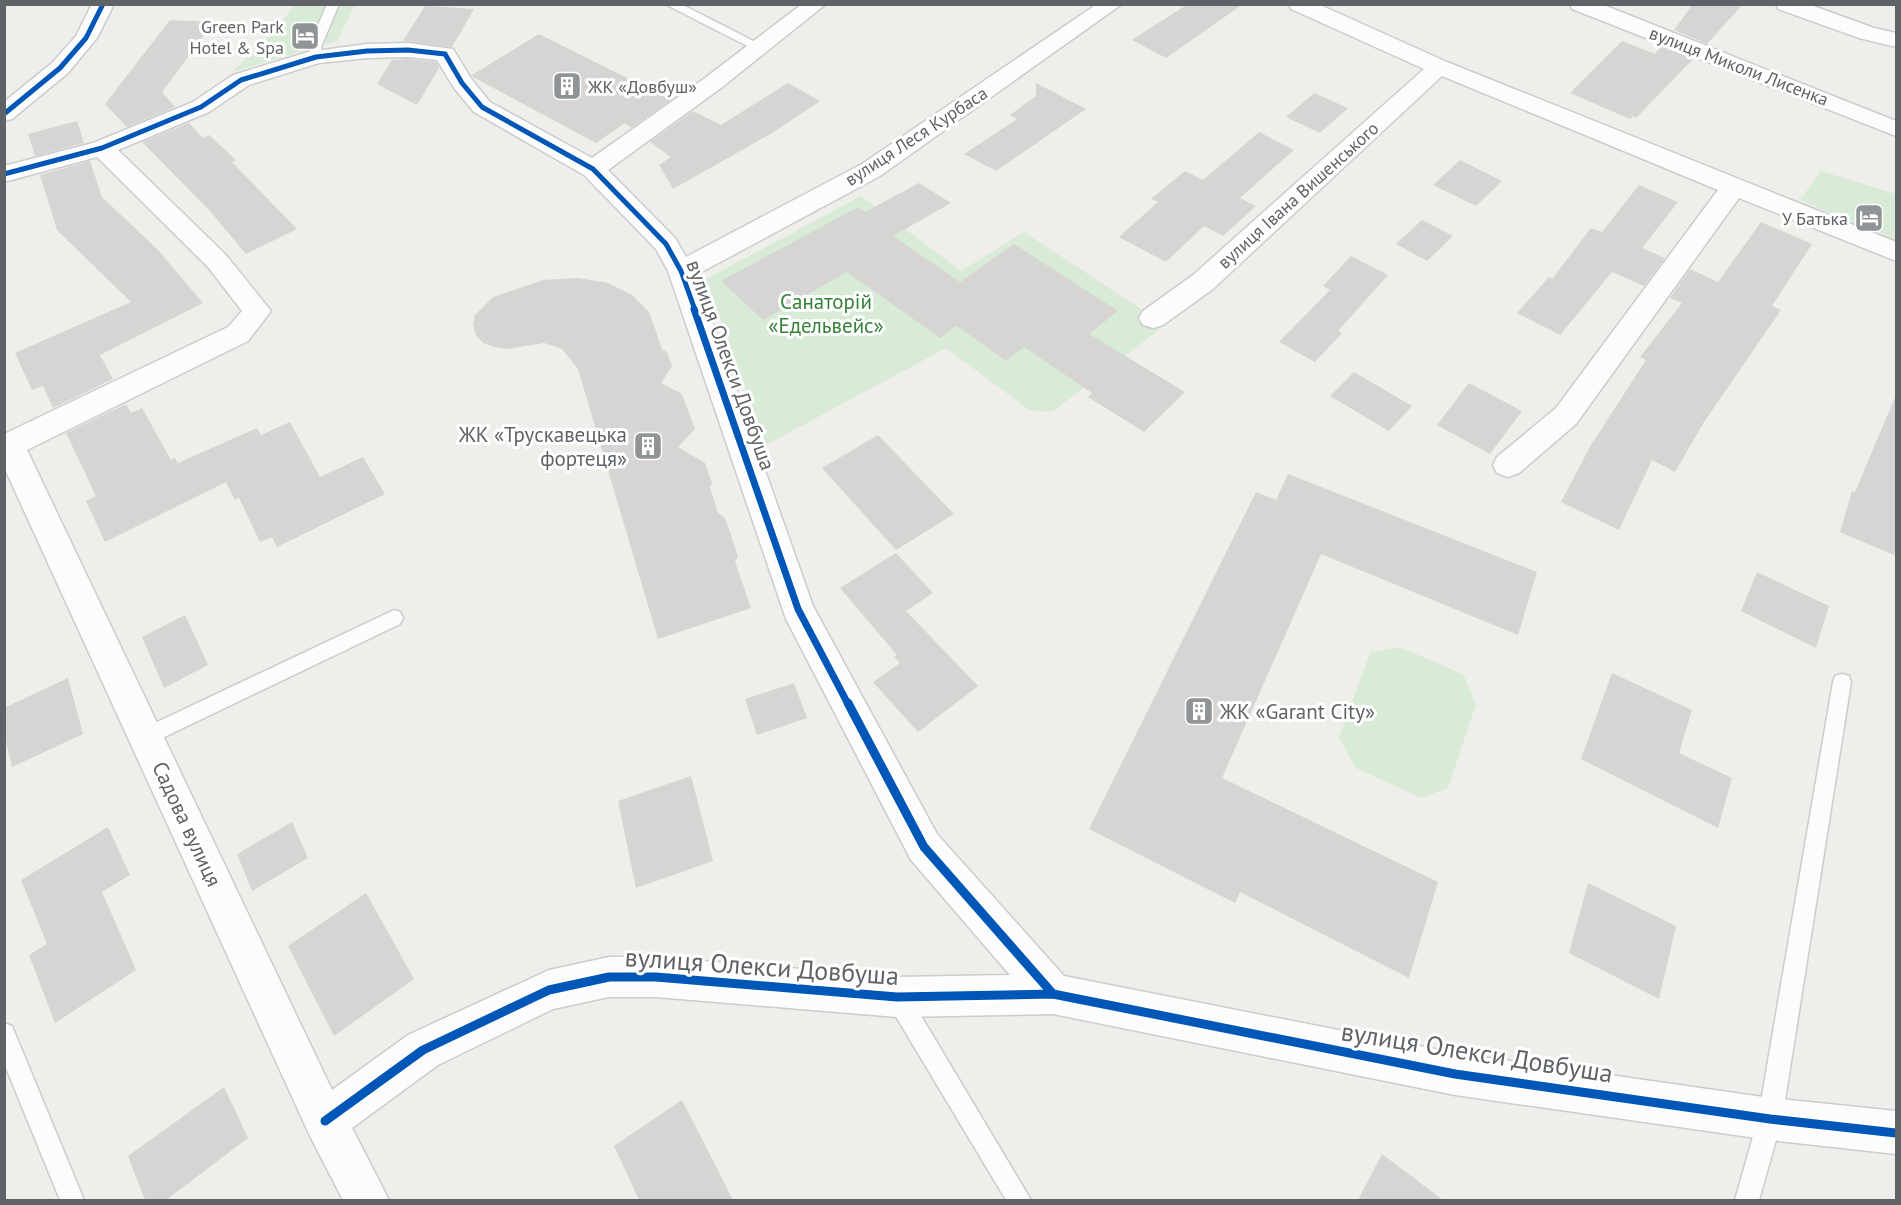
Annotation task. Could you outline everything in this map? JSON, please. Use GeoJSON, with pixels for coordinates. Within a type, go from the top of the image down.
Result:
{"type":"FeatureCollection","features":[{"type":"Feature","properties":{"kind":"street"},"geometry":{"type":"LineString","coordinates":[[4,114],[60,68],[86,38],[103,4]]}},
{"type":"Feature","properties":{"kind":"street"},"geometry":{"type":"LineString","coordinates":[[593,169],[713,83],[816,4]]}},
{"type":"Feature","properties":{"kind":"street","name":"вулиця Леся Курбаса"},"geometry":{"type":"LineString","coordinates":[[681,271],[871,170],[1112,4]]}},
{"type":"Feature","properties":{"kind":"street"},"geometry":{"type":"LineString","coordinates":[[1299,4],[1439,67],[1896,252]]}},
{"type":"Feature","properties":{"kind":"street","name":"вулиця Миколи Лисенка"},"geometry":{"type":"LineString","coordinates":[[1580,4],[1896,129]]}},
{"type":"Feature","properties":{"kind":"street"},"geometry":{"type":"LineString","coordinates":[[1786,4],[1866,33],[1896,40]]}},
{"type":"Feature","properties":{"kind":"street","name":"вулиця Олекси Довбуша"},"geometry":{"type":"LineString","coordinates":[[4,174],[102,148],[201,107],[241,80],[316,57],[367,51],[408,50],[445,54],[462,83],[482,107],[593,169],[666,244],[681,271],[798,609],[924,847],[1053,994]]}},
{"type":"Feature","properties":{"kind":"street","name":"вулиця Івана Вишенського"},"geometry":{"type":"LineString","coordinates":[[1153,318],[1203,282],[1439,67]]}},
{"type":"Feature","properties":{"kind":"street"},"geometry":{"type":"LineString","coordinates":[[7,447],[238,334],[257,311],[218,261],[102,148]]}},
{"type":"Feature","properties":{"kind":"street"},"geometry":{"type":"LineString","coordinates":[[1508,465],[1566,416],[1735,185]]}},
{"type":"Feature","properties":{"kind":"street","name":"Садова вулиця"},"geometry":{"type":"LineString","coordinates":[[7,447],[325,1120],[367,1200]]}},
{"type":"Feature","properties":{"kind":"street","name":"вулиця Олекси Довбуша"},"geometry":{"type":"LineString","coordinates":[[325,1120],[423,1050],[549,990],[609,976],[656,977],[897,997],[1053,994],[1455,1074],[1770,1119],[1896,1133]]}},
{"type":"Feature","properties":{"kind":"lane"},"geometry":{"type":"LineString","coordinates":[[316,57],[315,47],[333,4]]}},
{"type":"Feature","properties":{"kind":"lane"},"geometry":{"type":"LineString","coordinates":[[671,4],[759,47]]}},
{"type":"Feature","properties":{"kind":"lane"},"geometry":{"type":"LineString","coordinates":[[145,737],[394,618]]}},
{"type":"Feature","properties":{"kind":"lane"},"geometry":{"type":"LineString","coordinates":[[1747,1200],[1770,1119],[1842,682]]}},
{"type":"Feature","properties":{"kind":"lane"},"geometry":{"type":"LineString","coordinates":[[897,997],[1019,1200]]}},
{"type":"Feature","properties":{"kind":"lane"},"geometry":{"type":"LineString","coordinates":[[4,1034],[72,1200]]}},
{"type":"Feature","properties":{"kind":"green space","name":"Green Park Hotel & Spa"},"geometry":{"type":"Polygon","coordinates":[[[294,5],[355,5],[337,41],[232,72],[276,30],[294,5]]]}},
{"type":"Feature","properties":{"kind":"green space","name":"У Батька"},"geometry":{"type":"Polygon","coordinates":[[[1821,171],[1896,194],[1896,240],[1800,200],[1821,171]]]}},
{"type":"Feature","properties":{"kind":"green space","name":"Санаторій «Едельвейс»"},"geometry":{"type":"Polygon","coordinates":[[[861,196],[961,271],[1024,232],[1150,315],[1160,329],[1052,412],[1029,410],[946,348],[766,445],[706,279],[861,196]]]}},
{"type":"Feature","properties":{"kind":"green space"},"geometry":{"type":"Polygon","coordinates":[[[1399,647],[1463,674],[1476,704],[1448,788],[1421,798],[1356,768],[1339,738],[1370,653],[1399,647]]]}},
{"type":"Feature","properties":{"kind":"building"},"geometry":{"type":"Polygon","coordinates":[[[1188,4],[1243,4],[1166,58],[1132,40],[1188,4]]]}},
{"type":"Feature","properties":{"kind":"building"},"geometry":{"type":"Polygon","coordinates":[[[1693,4],[1743,4],[1707,44],[1674,30],[1693,4]]]}},
{"type":"Feature","properties":{"kind":"building"},"geometry":{"type":"Polygon","coordinates":[[[425,6],[474,9],[452,47],[403,41],[425,6]]]}},
{"type":"Feature","properties":{"kind":"building"},"geometry":{"type":"Polygon","coordinates":[[[170,20],[214,22],[162,92],[175,107],[127,127],[105,104],[170,20]]]}},
{"type":"Feature","properties":{"kind":"building","name":"ЖК «Довбуш»"},"geometry":{"type":"Polygon","coordinates":[[[539,34],[671,100],[631,128],[625,123],[596,143],[473,77],[472,75],[539,34]]]}},
{"type":"Feature","properties":{"kind":"building"},"geometry":{"type":"Polygon","coordinates":[[[1622,41],[1655,54],[1661,46],[1693,59],[1636,118],[1633,116],[1630,119],[1570,93],[1622,41]]]}},
{"type":"Feature","properties":{"kind":"building"},"geometry":{"type":"Polygon","coordinates":[[[392,60],[436,62],[439,68],[417,105],[377,84],[392,60]]]}},
{"type":"Feature","properties":{"kind":"building"},"geometry":{"type":"Polygon","coordinates":[[[788,83],[820,101],[772,133],[673,189],[659,165],[671,157],[650,142],[693,111],[721,125],[788,83]]]}},
{"type":"Feature","properties":{"kind":"building"},"geometry":{"type":"Polygon","coordinates":[[[1036,83],[1086,109],[996,171],[964,154],[1017,119],[1010,115],[1036,96],[1036,83]]]}},
{"type":"Feature","properties":{"kind":"building"},"geometry":{"type":"Polygon","coordinates":[[[1314,93],[1348,108],[1320,133],[1286,117],[1314,93]]]}},
{"type":"Feature","properties":{"kind":"building"},"geometry":{"type":"Polygon","coordinates":[[[77,121],[84,143],[35,156],[28,134],[77,121]]]}},
{"type":"Feature","properties":{"kind":"building"},"geometry":{"type":"Polygon","coordinates":[[[189,123],[203,138],[209,135],[236,160],[232,162],[297,229],[246,254],[210,211],[142,142],[189,123]]]}},
{"type":"Feature","properties":{"kind":"building"},"geometry":{"type":"Polygon","coordinates":[[[1259,132],[1294,150],[1240,198],[1256,206],[1223,236],[1204,226],[1166,262],[1119,237],[1158,202],[1151,199],[1185,171],[1203,180],[1259,132]]]}},
{"type":"Feature","properties":{"kind":"building"},"geometry":{"type":"Polygon","coordinates":[[[1460,160],[1502,181],[1476,206],[1433,185],[1460,160]]]}},
{"type":"Feature","properties":{"kind":"building"},"geometry":{"type":"Polygon","coordinates":[[[90,161],[102,197],[157,249],[203,303],[100,355],[113,379],[53,408],[43,386],[32,390],[15,353],[131,302],[57,230],[40,175],[90,161]]]}},
{"type":"Feature","properties":{"kind":"building"},"geometry":{"type":"Polygon","coordinates":[[[919,183],[951,203],[893,236],[960,282],[1014,244],[1118,311],[1089,334],[1185,392],[1144,432],[1088,397],[1092,393],[1024,347],[1006,361],[957,326],[940,338],[847,272],[763,320],[721,281],[858,207],[865,212],[919,183]]]}},
{"type":"Feature","properties":{"kind":"building"},"geometry":{"type":"Polygon","coordinates":[[[1639,185],[1678,202],[1642,248],[1665,258],[1644,286],[1612,272],[1560,335],[1517,313],[1549,277],[1553,278],[1591,228],[1602,232],[1639,185]]]}},
{"type":"Feature","properties":{"kind":"building"},"geometry":{"type":"Polygon","coordinates":[[[1422,220],[1453,236],[1427,261],[1396,244],[1422,220]]]}},
{"type":"Feature","properties":{"kind":"building"},"geometry":{"type":"Polygon","coordinates":[[[1761,222],[1812,244],[1772,306],[1781,310],[1704,422],[1675,472],[1652,460],[1619,530],[1561,502],[1591,445],[1646,360],[1640,357],[1682,303],[1670,298],[1690,269],[1718,282],[1761,222]]]}},
{"type":"Feature","properties":{"kind":"building"},"geometry":{"type":"Polygon","coordinates":[[[1351,256],[1388,275],[1338,331],[1342,333],[1315,362],[1279,342],[1330,290],[1323,286],[1351,256]]]}},
{"type":"Feature","properties":{"kind":"building","name":"ЖК «Трускавецька фортеця»"},"geometry":{"type":"Polygon","coordinates":[[[578,278],[608,283],[632,295],[649,312],[662,349],[667,352],[672,366],[661,383],[682,394],[695,429],[678,447],[705,463],[718,513],[725,518],[738,556],[735,562],[751,608],[658,639],[578,369],[562,349],[544,343],[508,349],[483,343],[476,335],[473,325],[475,315],[493,297],[543,280],[578,278]]]}},
{"type":"Feature","properties":{"kind":"building"},"geometry":{"type":"Polygon","coordinates":[[[1354,372],[1412,406],[1389,431],[1330,396],[1354,372]]]}},
{"type":"Feature","properties":{"kind":"building"},"geometry":{"type":"Polygon","coordinates":[[[1469,383],[1522,411],[1490,454],[1437,425],[1469,383]]]}},
{"type":"Feature","properties":{"kind":"building"},"geometry":{"type":"Polygon","coordinates":[[[1896,395],[1896,556],[1840,532],[1852,491],[1855,492],[1896,395]]]}},
{"type":"Feature","properties":{"kind":"building"},"geometry":{"type":"Polygon","coordinates":[[[126,404],[131,413],[142,408],[171,460],[175,458],[178,463],[257,428],[261,435],[290,422],[320,477],[363,457],[385,494],[277,547],[272,537],[260,542],[239,498],[235,500],[226,482],[105,542],[86,501],[96,496],[66,433],[126,404]]]}},
{"type":"Feature","properties":{"kind":"building"},"geometry":{"type":"Polygon","coordinates":[[[878,435],[954,514],[896,550],[822,468],[878,435]]]}},
{"type":"Feature","properties":{"kind":"building","name":"ЖК «Garant City»"},"geometry":{"type":"Polygon","coordinates":[[[1288,474],[1537,572],[1518,635],[1321,554],[1222,778],[1438,882],[1409,978],[1240,892],[1235,903],[1089,829],[1256,492],[1276,500],[1288,474]]]}},
{"type":"Feature","properties":{"kind":"building"},"geometry":{"type":"Polygon","coordinates":[[[896,553],[933,593],[906,611],[978,686],[918,732],[873,682],[900,663],[894,657],[897,655],[840,588],[896,553]]]}},
{"type":"Feature","properties":{"kind":"building"},"geometry":{"type":"Polygon","coordinates":[[[1757,572],[1829,606],[1816,648],[1741,611],[1757,572]]]}},
{"type":"Feature","properties":{"kind":"building"},"geometry":{"type":"Polygon","coordinates":[[[185,615],[208,665],[164,688],[142,637],[185,615]]]}},
{"type":"Feature","properties":{"kind":"building"},"geometry":{"type":"Polygon","coordinates":[[[1612,673],[1692,710],[1679,753],[1732,778],[1718,828],[1581,759],[1612,673]]]}},
{"type":"Feature","properties":{"kind":"building"},"geometry":{"type":"Polygon","coordinates":[[[68,678],[83,734],[12,767],[4,734],[4,708],[68,678]]]}},
{"type":"Feature","properties":{"kind":"building"},"geometry":{"type":"Polygon","coordinates":[[[794,683],[807,718],[757,735],[745,699],[794,683]]]}},
{"type":"Feature","properties":{"kind":"building"},"geometry":{"type":"Polygon","coordinates":[[[691,776],[713,861],[636,888],[618,801],[691,776]]]}},
{"type":"Feature","properties":{"kind":"building"},"geometry":{"type":"Polygon","coordinates":[[[292,822],[308,858],[252,891],[237,854],[292,822]]]}},
{"type":"Feature","properties":{"kind":"building"},"geometry":{"type":"Polygon","coordinates":[[[108,827],[130,875],[102,892],[136,970],[55,1023],[29,955],[47,944],[21,880],[108,827]]]}},
{"type":"Feature","properties":{"kind":"building"},"geometry":{"type":"Polygon","coordinates":[[[1588,883],[1676,926],[1659,999],[1569,953],[1588,883]]]}},
{"type":"Feature","properties":{"kind":"building"},"geometry":{"type":"Polygon","coordinates":[[[366,893],[414,979],[334,1036],[288,946],[366,893]]]}},
{"type":"Feature","properties":{"kind":"building"},"geometry":{"type":"Polygon","coordinates":[[[224,1087],[248,1138],[166,1200],[145,1200],[128,1156],[224,1087]]]}},
{"type":"Feature","properties":{"kind":"building"},"geometry":{"type":"Polygon","coordinates":[[[682,1100],[733,1200],[639,1200],[614,1146],[682,1100]]]}},
{"type":"Feature","properties":{"kind":"building"},"geometry":{"type":"Polygon","coordinates":[[[1382,1154],[1443,1200],[1358,1200],[1382,1154]]]}},
{"type":"Feature","properties":{"kind":"cycle path"},"geometry":{"type":"LineString","coordinates":[[4,114],[60,68],[86,38],[103,4]]}},
{"type":"Feature","properties":{"kind":"cycle path"},"geometry":{"type":"LineString","coordinates":[[4,174],[102,148],[201,107],[241,80],[316,57],[367,51],[408,50],[445,54],[462,83],[482,107],[593,169],[666,244],[681,271],[798,609],[924,847],[1053,994]]}},
{"type":"Feature","properties":{"kind":"cycle path"},"geometry":{"type":"LineString","coordinates":[[325,1121],[423,1050],[549,990],[609,977],[656,977],[897,997],[1053,994],[1455,1074],[1770,1119],[1896,1133]]}},
{"type":"Feature","properties":{"kind":"place","name":"Green Park Hotel & Spa"},"geometry":{"type":"Point","coordinates":[305,36]}},
{"type":"Feature","properties":{"kind":"place","name":"ЖК «Довбуш»"},"geometry":{"type":"Point","coordinates":[567,86]}},
{"type":"Feature","properties":{"kind":"place","name":"У Батька"},"geometry":{"type":"Point","coordinates":[1869,218]}},
{"type":"Feature","properties":{"kind":"place","name":"ЖК «Трускавецька фортеця»"},"geometry":{"type":"Point","coordinates":[648,446]}},
{"type":"Feature","properties":{"kind":"place","name":"ЖК «Garant City»"},"geometry":{"type":"Point","coordinates":[1199,711]}}]}
